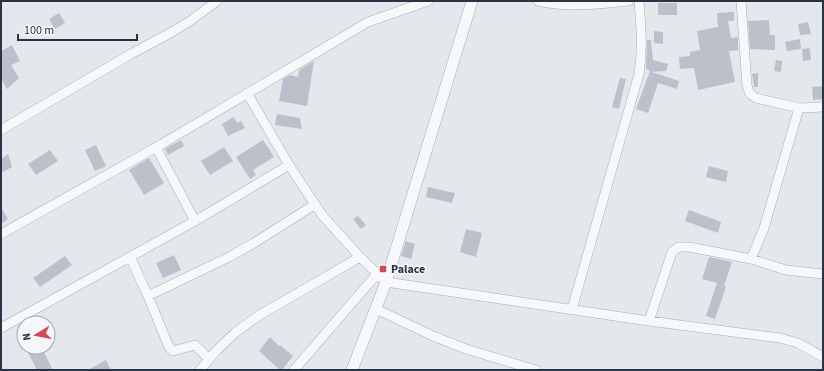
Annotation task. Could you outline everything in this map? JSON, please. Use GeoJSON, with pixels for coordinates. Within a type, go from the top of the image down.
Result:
{"type":"FeatureCollection","features":[{"type":"Feature","properties":{"kind":"street"},"geometry":{"type":"LineString","coordinates":[[1,130],[131,54],[172,32],[217,1]]}},
{"type":"Feature","properties":{"kind":"street"},"geometry":{"type":"LineString","coordinates":[[1,234],[156,147],[368,22],[428,1]]}},
{"type":"Feature","properties":{"kind":"street"},"geometry":{"type":"LineString","coordinates":[[352,370],[386,282],[472,1]]}},
{"type":"Feature","properties":{"kind":"street"},"geometry":{"type":"LineString","coordinates":[[538,1],[550,4],[574,6],[629,1]]}},
{"type":"Feature","properties":{"kind":"street"},"geometry":{"type":"LineString","coordinates":[[572,309],[639,74],[642,55],[639,1]]}},
{"type":"Feature","properties":{"kind":"street"},"geometry":{"type":"LineString","coordinates":[[741,1],[747,86],[750,94],[756,98],[799,108],[823,107]]}},
{"type":"Feature","properties":{"kind":"street"},"geometry":{"type":"LineString","coordinates":[[247,93],[314,205],[360,257],[386,282],[650,321],[780,338],[798,343],[823,357]]}},
{"type":"Feature","properties":{"kind":"street"},"geometry":{"type":"LineString","coordinates":[[751,259],[764,228],[799,108]]}},
{"type":"Feature","properties":{"kind":"street"},"geometry":{"type":"LineString","coordinates":[[156,147],[195,221]]}},
{"type":"Feature","properties":{"kind":"street"},"geometry":{"type":"LineString","coordinates":[[2,325],[195,221],[289,165]]}},
{"type":"Feature","properties":{"kind":"street"},"geometry":{"type":"LineString","coordinates":[[148,296],[229,257],[314,205]]}},
{"type":"Feature","properties":{"kind":"street"},"geometry":{"type":"LineString","coordinates":[[650,321],[672,252],[679,247],[689,247],[751,259],[786,270],[823,274]]}},
{"type":"Feature","properties":{"kind":"street"},"geometry":{"type":"LineString","coordinates":[[130,257],[169,347],[173,351],[194,345],[209,359]]}},
{"type":"Feature","properties":{"kind":"street"},"geometry":{"type":"LineString","coordinates":[[200,370],[217,350],[236,332],[258,316],[360,257]]}},
{"type":"Feature","properties":{"kind":"street"},"geometry":{"type":"LineString","coordinates":[[294,370],[377,274]]}},
{"type":"Feature","properties":{"kind":"street"},"geometry":{"type":"LineString","coordinates":[[376,309],[433,336],[536,370]]}},
{"type":"Feature","properties":{"kind":"building"},"geometry":{"type":"Polygon","coordinates":[[[658,3],[677,3],[677,15],[658,15],[658,3]]]}},
{"type":"Feature","properties":{"kind":"building"},"geometry":{"type":"Polygon","coordinates":[[[734,12],[734,21],[728,21],[731,38],[738,37],[738,50],[729,51],[735,82],[698,90],[694,68],[680,69],[679,57],[690,56],[690,52],[700,50],[697,31],[718,27],[717,13],[734,12]]]}},
{"type":"Feature","properties":{"kind":"building"},"geometry":{"type":"Polygon","coordinates":[[[59,13],[65,23],[55,29],[49,19],[59,13]]]}},
{"type":"Feature","properties":{"kind":"building"},"geometry":{"type":"Polygon","coordinates":[[[769,20],[770,35],[775,35],[775,50],[750,49],[748,21],[769,20]]]}},
{"type":"Feature","properties":{"kind":"building"},"geometry":{"type":"Polygon","coordinates":[[[808,22],[811,34],[800,35],[798,24],[808,22]]]}},
{"type":"Feature","properties":{"kind":"building"},"geometry":{"type":"Polygon","coordinates":[[[654,31],[663,32],[663,44],[654,43],[654,31]]]}},
{"type":"Feature","properties":{"kind":"building"},"geometry":{"type":"Polygon","coordinates":[[[800,39],[801,49],[787,51],[785,42],[800,39]]]}},
{"type":"Feature","properties":{"kind":"building"},"geometry":{"type":"Polygon","coordinates":[[[647,40],[651,40],[653,60],[668,64],[666,71],[652,72],[679,81],[677,89],[658,83],[648,113],[636,109],[650,71],[646,69],[647,40]]]}},
{"type":"Feature","properties":{"kind":"building"},"geometry":{"type":"Polygon","coordinates":[[[12,45],[20,61],[11,65],[19,78],[7,89],[1,78],[1,51],[12,45]]]}},
{"type":"Feature","properties":{"kind":"building"},"geometry":{"type":"Polygon","coordinates":[[[810,48],[811,60],[803,61],[802,49],[810,48]]]}},
{"type":"Feature","properties":{"kind":"building"},"geometry":{"type":"Polygon","coordinates":[[[776,60],[782,61],[781,72],[774,71],[776,60]]]}},
{"type":"Feature","properties":{"kind":"building"},"geometry":{"type":"Polygon","coordinates":[[[314,61],[307,106],[279,101],[283,79],[290,75],[298,77],[299,70],[314,61]]]}},
{"type":"Feature","properties":{"kind":"building"},"geometry":{"type":"Polygon","coordinates":[[[758,73],[758,87],[754,87],[752,74],[758,73]]]}},
{"type":"Feature","properties":{"kind":"building"},"geometry":{"type":"Polygon","coordinates":[[[620,78],[626,79],[619,109],[612,107],[620,78]]]}},
{"type":"Feature","properties":{"kind":"building"},"geometry":{"type":"Polygon","coordinates":[[[823,86],[823,99],[813,100],[812,87],[823,86]]]}},
{"type":"Feature","properties":{"kind":"building"},"geometry":{"type":"Polygon","coordinates":[[[277,114],[300,118],[302,129],[275,125],[277,114]]]}},
{"type":"Feature","properties":{"kind":"building"},"geometry":{"type":"Polygon","coordinates":[[[234,117],[237,123],[241,121],[245,128],[228,136],[222,124],[234,117]]]}},
{"type":"Feature","properties":{"kind":"building"},"geometry":{"type":"Polygon","coordinates":[[[181,140],[184,146],[168,155],[165,149],[181,140]]]}},
{"type":"Feature","properties":{"kind":"building"},"geometry":{"type":"Polygon","coordinates":[[[263,140],[274,157],[253,170],[256,175],[250,179],[236,157],[263,140]]]}},
{"type":"Feature","properties":{"kind":"building"},"geometry":{"type":"Polygon","coordinates":[[[96,145],[106,166],[95,171],[85,150],[96,145]]]}},
{"type":"Feature","properties":{"kind":"building"},"geometry":{"type":"Polygon","coordinates":[[[224,147],[233,161],[210,175],[201,161],[224,147]]]}},
{"type":"Feature","properties":{"kind":"building"},"geometry":{"type":"Polygon","coordinates":[[[50,150],[58,161],[36,175],[28,164],[50,150]]]}},
{"type":"Feature","properties":{"kind":"building"},"geometry":{"type":"Polygon","coordinates":[[[8,154],[12,167],[1,173],[1,159],[8,154]]]}},
{"type":"Feature","properties":{"kind":"building"},"geometry":{"type":"Polygon","coordinates":[[[149,158],[164,183],[144,195],[129,170],[149,158]]]}},
{"type":"Feature","properties":{"kind":"building"},"geometry":{"type":"Polygon","coordinates":[[[709,166],[728,171],[726,182],[706,177],[709,166]]]}},
{"type":"Feature","properties":{"kind":"building"},"geometry":{"type":"Polygon","coordinates":[[[428,187],[455,193],[452,203],[426,197],[428,187]]]}},
{"type":"Feature","properties":{"kind":"building"},"geometry":{"type":"Polygon","coordinates":[[[1,207],[8,219],[1,224],[1,207]]]}},
{"type":"Feature","properties":{"kind":"building"},"geometry":{"type":"Polygon","coordinates":[[[689,210],[721,222],[718,233],[685,221],[689,210]]]}},
{"type":"Feature","properties":{"kind":"building"},"geometry":{"type":"Polygon","coordinates":[[[358,216],[366,225],[361,229],[353,219],[358,216]]]}},
{"type":"Feature","properties":{"kind":"building"},"geometry":{"type":"Polygon","coordinates":[[[466,229],[482,233],[476,257],[460,252],[466,229]]]}},
{"type":"Feature","properties":{"kind":"building"},"geometry":{"type":"Polygon","coordinates":[[[406,241],[415,244],[411,259],[401,256],[406,241]]]}},
{"type":"Feature","properties":{"kind":"building"},"geometry":{"type":"Polygon","coordinates":[[[174,255],[181,270],[163,278],[156,263],[174,255]]]}},
{"type":"Feature","properties":{"kind":"building"},"geometry":{"type":"Polygon","coordinates":[[[65,256],[72,265],[40,287],[33,278],[65,256]]]}},
{"type":"Feature","properties":{"kind":"building"},"geometry":{"type":"Polygon","coordinates":[[[709,257],[732,262],[724,286],[726,287],[715,319],[706,316],[717,283],[702,279],[709,257]]]}},
{"type":"Feature","properties":{"kind":"building"},"geometry":{"type":"Polygon","coordinates":[[[270,337],[279,346],[280,345],[293,356],[282,370],[280,370],[259,351],[270,337]]]}},
{"type":"Feature","properties":{"kind":"building"},"geometry":{"type":"Polygon","coordinates":[[[29,355],[45,355],[53,370],[37,370],[29,355]]]}},
{"type":"Feature","properties":{"kind":"building"},"geometry":{"type":"Polygon","coordinates":[[[106,360],[111,370],[88,370],[106,360]]]}},
{"type":"Feature","properties":{"kind":"place","name":"Palace"},"geometry":{"type":"Point","coordinates":[383,269]}}]}
